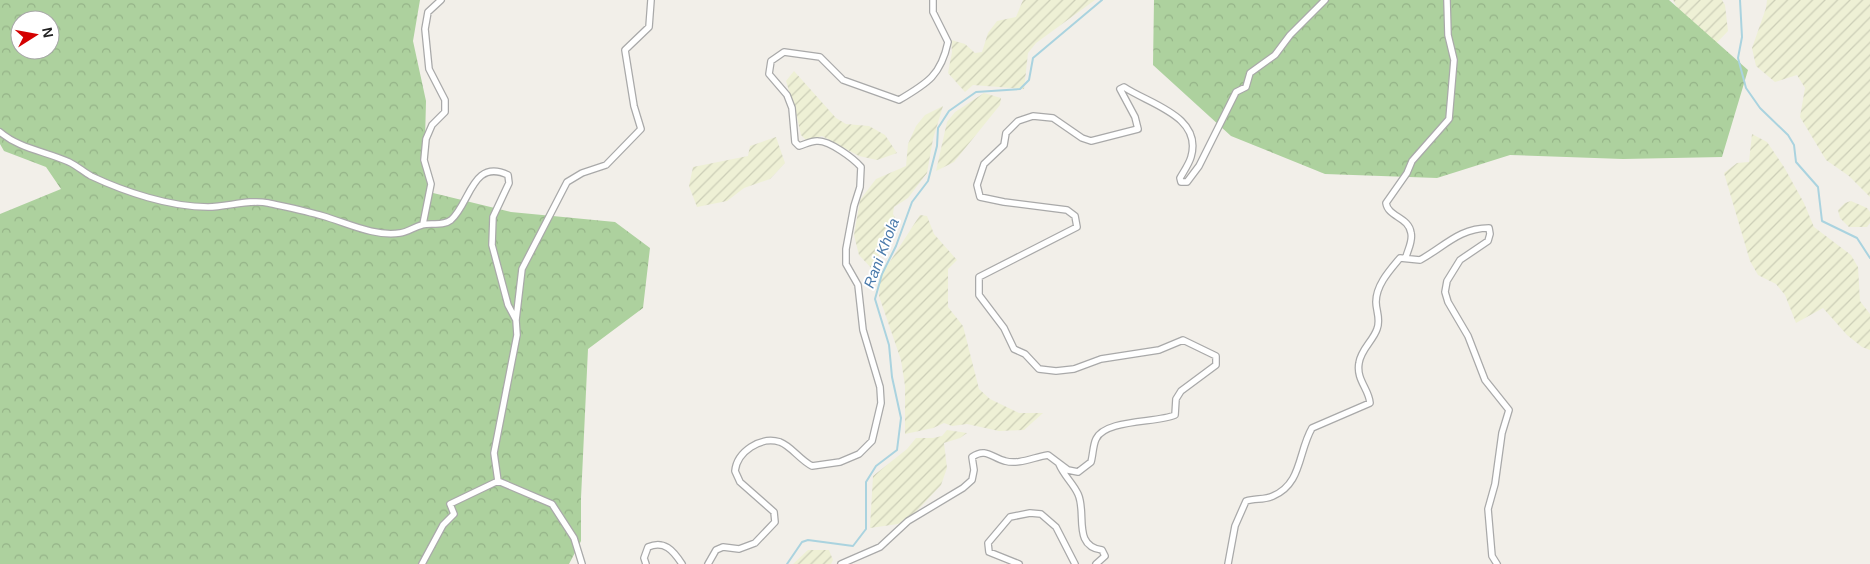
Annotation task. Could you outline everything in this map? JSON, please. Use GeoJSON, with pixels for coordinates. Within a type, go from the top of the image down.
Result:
{"type":"FeatureCollection","features":[{"type":"Feature","properties":{"kind":"street"},"geometry":{"type":"LineString","coordinates":[[423,224],[431,184],[424,160],[426,139],[432,125],[445,112],[445,100],[429,69],[426,29],[428,12],[441,0]]}},
{"type":"Feature","properties":{"kind":"street"},"geometry":{"type":"LineString","coordinates":[[498,481],[494,453],[518,335],[516,320],[522,269],[567,182],[582,173],[606,165],[641,129],[634,106],[626,50],[649,27],[651,0]]}},
{"type":"Feature","properties":{"kind":"street"},"geometry":{"type":"LineString","coordinates":[[708,564],[716,550],[722,547],[740,549],[755,543],[775,522],[774,512],[740,482],[735,471],[740,454],[750,447],[770,441],[781,443],[812,466],[853,458],[872,441],[881,403],[880,387],[863,330],[858,285],[846,264],[846,249],[854,206],[860,187],[861,167],[852,156],[829,144],[818,141],[798,146],[795,142],[792,108],[787,95],[769,74],[771,61],[784,52],[820,57],[843,80],[900,100],[936,75],[943,63],[948,42],[933,12],[933,0]]}},
{"type":"Feature","properties":{"kind":"street"},"geometry":{"type":"LineString","coordinates":[[841,564],[880,547],[908,521],[963,488],[972,480],[974,470],[972,456],[979,452],[987,452],[1004,461],[1012,462],[1048,455],[1068,470],[1078,472],[1091,462],[1095,440],[1100,433],[1123,425],[1156,418],[1168,418],[1175,415],[1176,399],[1181,391],[1216,364],[1216,356],[1183,340],[1159,350],[1101,358],[1074,369],[1056,371],[1039,369],[1024,354],[1014,349],[1004,328],[979,294],[979,277],[1077,227],[1074,216],[1066,210],[1004,202],[980,196],[977,185],[984,164],[1004,145],[1006,133],[1018,121],[1034,116],[1053,118],[1082,138],[1091,141],[1138,129],[1135,117],[1120,89],[1124,87],[1182,120],[1191,131],[1192,156],[1180,178],[1182,182],[1188,182],[1199,166],[1236,92],[1246,87],[1250,73],[1274,55],[1290,34],[1325,0]]}},
{"type":"Feature","properties":{"kind":"street"},"geometry":{"type":"LineString","coordinates":[[1406,257],[1411,240],[1409,226],[1400,217],[1390,212],[1386,203],[1407,173],[1412,161],[1449,119],[1454,70],[1452,46],[1448,35],[1447,0]]}},
{"type":"Feature","properties":{"kind":"street"},"geometry":{"type":"LineString","coordinates":[[0,132],[11,142],[68,162],[91,175],[128,191],[158,200],[207,207],[266,203],[324,216],[358,228],[389,233],[402,233],[423,224],[444,224],[449,221],[466,201],[470,187],[478,177],[495,172],[508,175],[509,183],[494,217],[492,245],[508,305],[516,320]]}},
{"type":"Feature","properties":{"kind":"street"},"geometry":{"type":"LineString","coordinates":[[1228,564],[1235,526],[1246,501],[1272,497],[1285,490],[1298,471],[1312,428],[1370,403],[1370,397],[1360,382],[1358,364],[1364,350],[1377,330],[1379,322],[1376,304],[1381,285],[1400,258],[1406,257],[1410,260],[1420,260],[1453,237],[1469,230],[1489,228],[1488,241],[1460,260],[1447,281],[1445,292],[1448,302],[1468,336],[1485,380],[1509,410],[1502,433],[1495,484],[1488,509],[1492,556],[1497,564]]}},
{"type":"Feature","properties":{"kind":"street"},"geometry":{"type":"LineString","coordinates":[[1059,464],[1063,475],[1078,492],[1084,538],[1094,549],[1102,550],[1104,556],[1096,564]]}},
{"type":"Feature","properties":{"kind":"street"},"geometry":{"type":"LineString","coordinates":[[422,564],[443,525],[454,514],[450,504],[498,481],[552,504],[574,538],[582,564]]}},
{"type":"Feature","properties":{"kind":"street"},"geometry":{"type":"LineString","coordinates":[[1018,564],[989,552],[988,543],[1010,517],[1030,513],[1040,514],[1052,523],[1075,564]]}},
{"type":"Feature","properties":{"kind":"street"},"geometry":{"type":"LineString","coordinates":[[646,564],[644,558],[648,547],[657,543],[665,545],[682,564]]}},
{"type":"Feature","properties":{"kind":"green space"},"geometry":{"type":"Polygon","coordinates":[[[0,0],[420,0],[413,41],[426,101],[425,140],[429,192],[511,212],[615,222],[650,248],[643,308],[588,349],[581,498],[581,541],[569,564],[0,564],[0,214],[61,189],[46,167],[4,151],[0,144],[0,0]]]}},
{"type":"Feature","properties":{"kind":"green space"},"geometry":{"type":"Polygon","coordinates":[[[1023,0],[1095,0],[1036,43],[1028,53],[1024,89],[973,85],[965,92],[948,73],[952,52],[951,40],[965,44],[975,53],[982,52],[988,33],[997,21],[1016,17],[1023,0]]]}},
{"type":"Feature","properties":{"kind":"green space"},"geometry":{"type":"Polygon","coordinates":[[[1154,0],[1669,0],[1748,70],[1722,157],[1623,159],[1510,155],[1437,178],[1325,174],[1231,136],[1153,65],[1154,0]]]}},
{"type":"Feature","properties":{"kind":"green space"},"geometry":{"type":"Polygon","coordinates":[[[1673,0],[1722,0],[1725,5],[1728,31],[1706,54],[1697,43],[1673,0]]]}},
{"type":"Feature","properties":{"kind":"green space"},"geometry":{"type":"Polygon","coordinates":[[[1767,0],[1870,0],[1870,197],[1849,176],[1826,160],[1800,117],[1805,88],[1797,75],[1775,82],[1756,66],[1752,48],[1767,0]]]}},
{"type":"Feature","properties":{"kind":"green space"},"geometry":{"type":"Polygon","coordinates":[[[794,71],[836,118],[846,124],[869,126],[885,135],[897,153],[877,160],[859,156],[822,136],[807,141],[801,135],[786,81],[794,71]]]}},
{"type":"Feature","properties":{"kind":"green space"},"geometry":{"type":"Polygon","coordinates":[[[984,93],[1001,98],[1000,105],[954,162],[936,171],[947,122],[955,112],[984,93]]]}},
{"type":"Feature","properties":{"kind":"green space"},"geometry":{"type":"Polygon","coordinates":[[[943,106],[933,139],[927,173],[908,198],[894,207],[893,214],[898,223],[889,242],[879,253],[878,263],[874,271],[859,255],[854,235],[860,200],[876,179],[906,166],[908,144],[916,126],[925,115],[943,106]]]}},
{"type":"Feature","properties":{"kind":"green space"},"geometry":{"type":"Polygon","coordinates":[[[1752,134],[1767,142],[1784,167],[1804,203],[1814,227],[1851,255],[1858,267],[1860,301],[1870,314],[1870,350],[1862,347],[1847,335],[1823,308],[1796,323],[1785,295],[1776,284],[1758,275],[1750,261],[1724,173],[1737,163],[1749,162],[1752,134]]]}},
{"type":"Feature","properties":{"kind":"green space"},"geometry":{"type":"Polygon","coordinates":[[[776,137],[785,163],[770,179],[744,188],[727,201],[697,207],[689,186],[693,167],[748,156],[750,146],[776,137]]]}},
{"type":"Feature","properties":{"kind":"green space"},"geometry":{"type":"Polygon","coordinates":[[[1851,201],[1867,208],[1870,212],[1870,223],[1867,227],[1849,227],[1840,218],[1838,210],[1845,203],[1851,201]]]}},
{"type":"Feature","properties":{"kind":"green space"},"geometry":{"type":"Polygon","coordinates":[[[920,215],[927,216],[934,234],[957,260],[948,269],[948,307],[963,326],[979,389],[990,399],[1019,413],[1043,413],[1024,430],[999,431],[967,424],[952,426],[944,423],[933,428],[905,434],[905,386],[901,360],[879,296],[880,277],[920,215]]]}},
{"type":"Feature","properties":{"kind":"green space"},"geometry":{"type":"Polygon","coordinates":[[[947,430],[967,433],[960,438],[944,443],[947,468],[941,485],[912,516],[898,524],[870,528],[873,476],[907,449],[916,438],[942,436],[947,430]]]}},
{"type":"Feature","properties":{"kind":"green space"},"geometry":{"type":"Polygon","coordinates":[[[808,550],[829,550],[833,560],[831,564],[793,564],[808,550]]]}},
{"type":"Feature","properties":{"kind":"waterway","name":"Rani Khola"},"geometry":{"type":"LineString","coordinates":[[787,564],[802,542],[808,540],[853,546],[866,529],[866,482],[876,466],[897,450],[901,418],[892,377],[889,345],[875,299],[882,274],[896,246],[912,202],[928,181],[937,146],[938,128],[949,111],[976,92],[1020,89],[1029,80],[1033,58],[1102,0]]}},
{"type":"Feature","properties":{"kind":"waterway"},"geometry":{"type":"LineString","coordinates":[[1740,0],[1742,37],[1738,58],[1746,88],[1760,108],[1788,135],[1794,145],[1796,162],[1818,187],[1822,221],[1857,238],[1870,258]]}}]}
